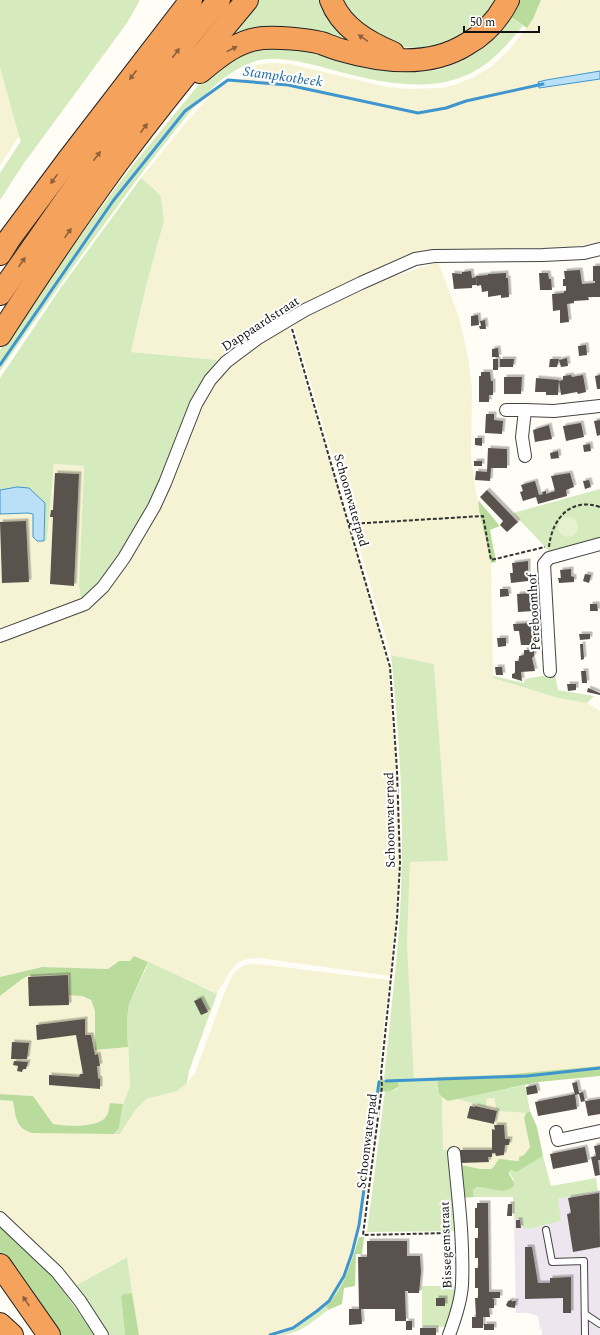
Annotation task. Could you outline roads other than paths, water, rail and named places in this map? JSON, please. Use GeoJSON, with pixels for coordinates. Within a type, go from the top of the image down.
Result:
{"type":"FeatureCollection","features":[{"type":"Feature","properties":{"kind":"highway"},"geometry":{"type":"LineString","coordinates":[[0,294],[89,167],[219,0]]}},
{"type":"Feature","properties":{"kind":"highway"},"geometry":{"type":"LineString","coordinates":[[0,335],[37,277],[118,162],[247,0]]}},
{"type":"Feature","properties":{"kind":"highway"},"geometry":{"type":"LineString","coordinates":[[331,0],[334,8],[351,30],[375,46],[410,61]]}},
{"type":"Feature","properties":{"kind":"highway"},"geometry":{"type":"LineString","coordinates":[[168,98],[221,54],[242,44],[262,38],[296,39],[320,43],[341,50],[375,58],[410,61],[441,57],[459,50],[478,38],[493,23],[508,0]]}},
{"type":"Feature","properties":{"kind":"highway"},"geometry":{"type":"LineString","coordinates":[[0,254],[10,238],[68,160],[190,1]]}},
{"type":"Feature","properties":{"kind":"highway"},"geometry":{"type":"LineString","coordinates":[[0,1265],[49,1335]]}},
{"type":"Feature","properties":{"kind":"highway"},"geometry":{"type":"LineString","coordinates":[[0,1324],[12,1335]]}},
{"type":"Feature","properties":{"kind":"street","name":"Dappaardstraat"},"geometry":{"type":"LineString","coordinates":[[0,636],[85,604],[103,587],[124,558],[154,507],[196,404],[210,380],[226,362],[258,338],[289,319],[361,283],[415,260],[434,256],[584,253],[600,249]]}},
{"type":"Feature","properties":{"kind":"street"},"geometry":{"type":"LineString","coordinates":[[506,410],[554,411],[600,406]]}},
{"type":"Feature","properties":{"kind":"street"},"geometry":{"type":"LineString","coordinates":[[525,410],[522,437],[525,456]]}},
{"type":"Feature","properties":{"kind":"street","name":"Pereboomhof"},"geometry":{"type":"LineString","coordinates":[[550,671],[544,564],[549,558],[600,544]]}},
{"type":"Feature","properties":{"kind":"street"},"geometry":{"type":"LineString","coordinates":[[556,1132],[558,1140],[600,1131]]}},
{"type":"Feature","properties":{"kind":"street","name":"Bissegemstraat"},"geometry":{"type":"LineString","coordinates":[[449,1335],[459,1302],[462,1285],[461,1233],[454,1153]]}},
{"type":"Feature","properties":{"kind":"street"},"geometry":{"type":"LineString","coordinates":[[0,1218],[57,1272],[80,1302],[102,1335]]}},
{"type":"Feature","properties":{"kind":"lane"},"geometry":{"type":"LineString","coordinates":[[546,1230],[552,1262],[584,1261],[585,1335]]}},
{"type":"Feature","properties":{"kind":"lane"},"geometry":{"type":"LineString","coordinates":[[585,1314],[600,1324]]}},
{"type":"Feature","properties":{"kind":"water"},"geometry":{"type":"Polygon","coordinates":[[[600,71],[600,79],[539,88],[538,82],[600,71]]]}},
{"type":"Feature","properties":{"kind":"water"},"geometry":{"type":"Polygon","coordinates":[[[17,487],[29,488],[45,503],[44,541],[37,541],[33,537],[33,514],[0,514],[0,490],[17,487]]]}},
{"type":"Feature","properties":{"kind":"waterway","name":"Stampkotbeek"},"geometry":{"type":"LineString","coordinates":[[0,365],[113,201],[185,111],[228,80],[288,85],[418,113],[446,108],[466,101],[543,84]]}},
{"type":"Feature","properties":{"kind":"waterway"},"geometry":{"type":"LineString","coordinates":[[386,1081],[527,1076],[600,1068]]}},
{"type":"Feature","properties":{"kind":"waterway"},"geometry":{"type":"LineString","coordinates":[[270,1335],[293,1328],[317,1311],[329,1301],[344,1276],[359,1225],[379,1082]]}}]}
